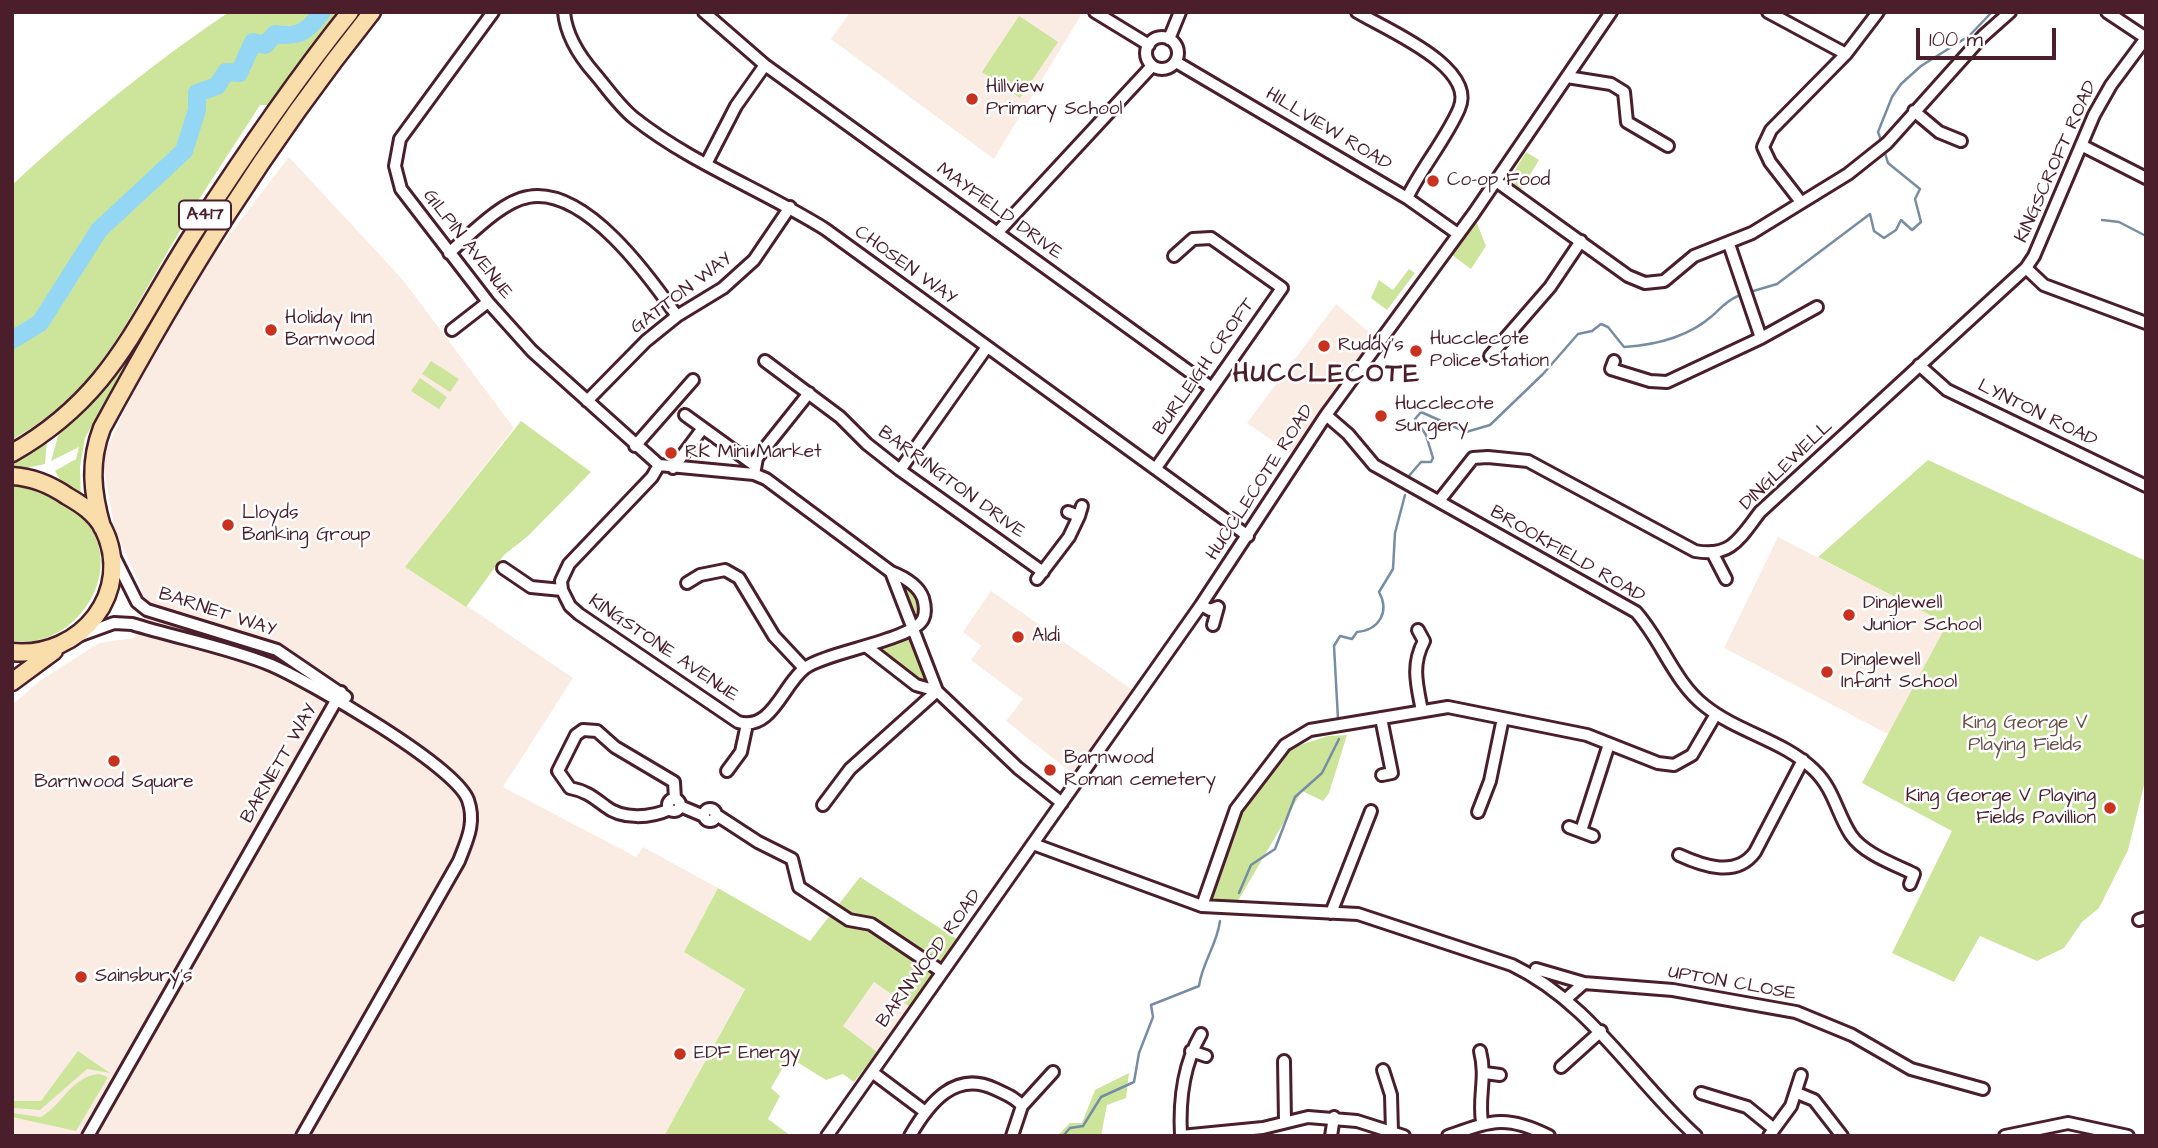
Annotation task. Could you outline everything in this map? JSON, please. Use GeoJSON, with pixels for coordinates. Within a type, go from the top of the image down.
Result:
{"type":"FeatureCollection","features":[{"type":"Feature","properties":{"kind":"highway","name":"A417"},"geometry":{"type":"LineString","coordinates":[[12,453],[63,419],[103,378],[240,162],[350,12]]}},
{"type":"Feature","properties":{"kind":"highway","name":"A417"},"geometry":{"type":"LineString","coordinates":[[102,527],[92,478],[102,428],[201,251],[244,184],[372,12]]}},
{"type":"Feature","properties":{"kind":"highway"},"geometry":{"type":"LineString","coordinates":[[12,475],[24,476],[83,505],[102,527],[108,544],[110,567],[105,597],[91,624],[80,635],[61,645],[12,682]]}},
{"type":"Feature","properties":{"kind":"highway"},"geometry":{"type":"LineString","coordinates":[[12,652],[38,652],[61,645]]}},
{"type":"Feature","properties":{"kind":"street","name":"GILPIN AVENUE"},"geometry":{"type":"LineString","coordinates":[[493,12],[406,130],[397,149],[395,166],[401,189],[488,302],[532,351],[659,465]]}},
{"type":"Feature","properties":{"kind":"street","name":"CHOSEN WAY"},"geometry":{"type":"LineString","coordinates":[[564,12],[565,23],[578,50],[633,117],[706,164],[790,207],[1248,536]]}},
{"type":"Feature","properties":{"kind":"street"},"geometry":{"type":"LineString","coordinates":[[1094,12],[1149,45]]}},
{"type":"Feature","properties":{"kind":"street"},"geometry":{"type":"LineString","coordinates":[[1169,39],[1180,12]]}},
{"type":"Feature","properties":{"kind":"street"},"geometry":{"type":"LineString","coordinates":[[1357,12],[1441,62],[1454,74],[1460,86],[1459,109],[1407,198]]}},
{"type":"Feature","properties":{"kind":"street","name":"HUCCLECOTE ROAD"},"geometry":{"type":"LineString","coordinates":[[1062,803],[1201,606],[1326,415],[1496,181],[1611,12]]}},
{"type":"Feature","properties":{"kind":"street"},"geometry":{"type":"LineString","coordinates":[[1768,12],[1846,54]]}},
{"type":"Feature","properties":{"kind":"street"},"geometry":{"type":"LineString","coordinates":[[1801,202],[1770,162],[1763,146],[1771,130],[1846,54],[1878,12]]}},
{"type":"Feature","properties":{"kind":"street"},"geometry":{"type":"LineString","coordinates":[[1496,181],[1628,276],[1645,283],[1664,281],[1694,256],[1729,244],[1848,174],[1883,147],[1983,36],[2010,12]]}},
{"type":"Feature","properties":{"kind":"street"},"geometry":{"type":"LineString","coordinates":[[2107,12],[2146,38]]}},
{"type":"Feature","properties":{"kind":"street","name":"MAYFIELD DRIVE"},"geometry":{"type":"LineString","coordinates":[[698,14],[1212,388]]}},
{"type":"Feature","properties":{"kind":"street"},"geometry":{"type":"LineString","coordinates":[[1160,37],[1169,39],[1178,48],[1176,62],[1165,69],[1152,66],[1146,54],[1149,45],[1160,37]]}},
{"type":"Feature","properties":{"kind":"street","name":"KINGSCROFT ROAD"},"geometry":{"type":"LineString","coordinates":[[2026,268],[2040,244],[2081,145],[2110,85],[2146,38]]}},
{"type":"Feature","properties":{"kind":"street","name":"HILLVIEW ROAD"},"geometry":{"type":"LineString","coordinates":[[1176,62],[1407,198],[1458,234]]}},
{"type":"Feature","properties":{"kind":"street"},"geometry":{"type":"LineString","coordinates":[[706,164],[736,106],[765,65]]}},
{"type":"Feature","properties":{"kind":"street"},"geometry":{"type":"LineString","coordinates":[[998,232],[1152,66]]}},
{"type":"Feature","properties":{"kind":"street"},"geometry":{"type":"LineString","coordinates":[[1567,77],[1597,80],[1624,92],[1627,122],[1668,146]]}},
{"type":"Feature","properties":{"kind":"street"},"geometry":{"type":"LineString","coordinates":[[1914,111],[1939,132],[1961,141]]}},
{"type":"Feature","properties":{"kind":"street"},"geometry":{"type":"LineString","coordinates":[[2081,145],[2146,178]]}},
{"type":"Feature","properties":{"kind":"street"},"geometry":{"type":"LineString","coordinates":[[449,253],[491,217],[527,197],[569,203],[624,249],[653,281],[677,316]]}},
{"type":"Feature","properties":{"kind":"street","name":"GATTON WAY"},"geometry":{"type":"LineString","coordinates":[[587,401],[646,341],[677,316],[723,288],[754,260],[790,207]]}},
{"type":"Feature","properties":{"kind":"street","name":"BURLEIGH CROFT"},"geometry":{"type":"LineString","coordinates":[[1156,468],[1282,288],[1216,240],[1200,237],[1180,242],[1174,256]]}},
{"type":"Feature","properties":{"kind":"street"},"geometry":{"type":"LineString","coordinates":[[1492,349],[1550,286],[1581,241]]}},
{"type":"Feature","properties":{"kind":"street"},"geometry":{"type":"LineString","coordinates":[[1729,244],[1761,338]]}},
{"type":"Feature","properties":{"kind":"street"},"geometry":{"type":"LineString","coordinates":[[2026,268],[2044,285],[2146,323]]}},
{"type":"Feature","properties":{"kind":"street","name":"DINGLEWELL"},"geometry":{"type":"LineString","coordinates":[[1712,552],[1733,548],[1759,512],[2026,268]]}},
{"type":"Feature","properties":{"kind":"street"},"geometry":{"type":"LineString","coordinates":[[452,330],[488,302]]}},
{"type":"Feature","properties":{"kind":"street"},"geometry":{"type":"LineString","coordinates":[[1614,361],[1611,369],[1650,381],[1667,382],[1761,338],[1817,307]]}},
{"type":"Feature","properties":{"kind":"street"},"geometry":{"type":"LineString","coordinates":[[900,470],[987,347]]}},
{"type":"Feature","properties":{"kind":"street","name":"BARRINGTON DRIVE"},"geometry":{"type":"LineString","coordinates":[[765,361],[808,393],[900,470],[1040,576],[1069,537],[1076,511]]}},
{"type":"Feature","properties":{"kind":"street","name":"LYNTON ROAD"},"geometry":{"type":"LineString","coordinates":[[1919,365],[1947,390],[2146,486]]}},
{"type":"Feature","properties":{"kind":"street"},"geometry":{"type":"LineString","coordinates":[[635,446],[693,380]]}},
{"type":"Feature","properties":{"kind":"street"},"geometry":{"type":"LineString","coordinates":[[754,470],[808,393]]}},
{"type":"Feature","properties":{"kind":"street"},"geometry":{"type":"LineString","coordinates":[[685,415],[891,572],[915,586],[923,596],[925,611],[923,621],[913,629],[804,668],[774,636],[739,578],[724,570],[700,575],[687,583]]}},
{"type":"Feature","properties":{"kind":"street","name":"BROOKFIELD ROAD"},"geometry":{"type":"LineString","coordinates":[[1326,415],[1348,434],[1374,466],[1636,612],[1655,633],[1683,684],[1716,714],[1803,760],[1830,791],[1844,822],[1857,842],[1914,874],[1910,884]]}},
{"type":"Feature","properties":{"kind":"street"},"geometry":{"type":"LineString","coordinates":[[673,468],[703,428]]}},
{"type":"Feature","properties":{"kind":"street"},"geometry":{"type":"LineString","coordinates":[[1439,501],[1473,458],[1528,461],[1695,551],[1712,552],[1726,579]]}},
{"type":"Feature","properties":{"kind":"street"},"geometry":{"type":"LineString","coordinates":[[503,568],[531,587],[562,590],[561,581],[569,564],[652,477],[659,465],[673,468],[754,470]]}},
{"type":"Feature","properties":{"kind":"street","name":"BARNET WAY"},"geometry":{"type":"LineString","coordinates":[[108,544],[137,602],[147,610],[278,650],[460,785],[472,814],[472,830],[459,861],[302,1136]]}},
{"type":"Feature","properties":{"kind":"street"},"geometry":{"type":"LineString","coordinates":[[891,572],[937,691],[1018,768],[1062,803]]}},
{"type":"Feature","properties":{"kind":"street","name":"KINGSTONE AVENUE"},"geometry":{"type":"LineString","coordinates":[[562,590],[570,606],[579,614],[738,722],[747,724],[774,708],[804,668]]}},
{"type":"Feature","properties":{"kind":"street"},"geometry":{"type":"LineString","coordinates":[[1201,606],[1210,610],[1218,607],[1213,625]]}},
{"type":"Feature","properties":{"kind":"street","name":"BARNET WAY"},"geometry":{"type":"LineString","coordinates":[[80,635],[114,623],[132,625],[269,664],[339,697]]}},
{"type":"Feature","properties":{"kind":"street"},"geometry":{"type":"LineString","coordinates":[[1418,630],[1424,641]]}},
{"type":"Feature","properties":{"kind":"street"},"geometry":{"type":"LineString","coordinates":[[1424,641],[1437,639]]}},
{"type":"Feature","properties":{"kind":"street"},"geometry":{"type":"LineString","coordinates":[[1422,710],[1415,661],[1424,641]]}},
{"type":"Feature","properties":{"kind":"street"},"geometry":{"type":"LineString","coordinates":[[867,647],[916,685],[937,691]]}},
{"type":"Feature","properties":{"kind":"street"},"geometry":{"type":"LineString","coordinates":[[823,805],[850,769],[937,691]]}},
{"type":"Feature","properties":{"kind":"street","name":"BARNETT WAY"},"geometry":{"type":"LineString","coordinates":[[88,1136],[339,697]]}},
{"type":"Feature","properties":{"kind":"street"},"geometry":{"type":"LineString","coordinates":[[1202,906],[1236,809],[1285,745],[1310,730],[1448,707],[1569,730],[1658,763],[1674,765],[1692,755],[1716,714]]}},
{"type":"Feature","properties":{"kind":"street"},"geometry":{"type":"LineString","coordinates":[[1381,718],[1392,774]]}},
{"type":"Feature","properties":{"kind":"street"},"geometry":{"type":"LineString","coordinates":[[1478,812],[1490,781],[1503,718]]}},
{"type":"Feature","properties":{"kind":"street"},"geometry":{"type":"LineString","coordinates":[[727,771],[741,752],[747,724]]}},
{"type":"Feature","properties":{"kind":"street"},"geometry":{"type":"LineString","coordinates":[[675,805],[674,782],[615,747],[597,731],[583,730],[576,735],[558,771],[570,788],[584,790],[605,807],[626,816],[660,814],[675,805],[709,815],[792,859],[799,887],[849,920],[872,924],[941,971]]}},
{"type":"Feature","properties":{"kind":"street"},"geometry":{"type":"LineString","coordinates":[[1581,831],[1609,744]]}},
{"type":"Feature","properties":{"kind":"street"},"geometry":{"type":"LineString","coordinates":[[1679,854],[1721,867],[1734,867],[1750,858],[1803,760]]}},
{"type":"Feature","properties":{"kind":"street","name":"BARNWOOD ROAD"},"geometry":{"type":"LineString","coordinates":[[827,1136],[1062,803]]}},
{"type":"Feature","properties":{"kind":"street"},"geometry":{"type":"LineString","coordinates":[[1331,913],[1371,811]]}},
{"type":"Feature","properties":{"kind":"street"},"geometry":{"type":"LineString","coordinates":[[1569,827],[1593,836]]}},
{"type":"Feature","properties":{"kind":"street"},"geometry":{"type":"LineString","coordinates":[[1033,844],[1202,906],[1358,914],[1474,951],[1527,972],[1566,999],[1601,1031],[1652,1093],[1696,1136]]}},
{"type":"Feature","properties":{"kind":"street","name":"UPTON CLOSE"},"geometry":{"type":"LineString","coordinates":[[1536,969],[1584,983],[1673,990],[1783,1008],[1838,1028],[1911,1069],[1983,1089]]}},
{"type":"Feature","properties":{"kind":"street"},"geometry":{"type":"LineString","coordinates":[[1566,999],[1584,983]]}},
{"type":"Feature","properties":{"kind":"street"},"geometry":{"type":"LineString","coordinates":[[1561,1067],[1601,1031]]}},
{"type":"Feature","properties":{"kind":"street"},"geometry":{"type":"LineString","coordinates":[[1201,1034],[1191,1051],[1180,1111],[1181,1136],[1263,1128],[1308,1117],[1334,1117],[1404,1136]]}},
{"type":"Feature","properties":{"kind":"street"},"geometry":{"type":"LineString","coordinates":[[1191,1051],[1206,1056]]}},
{"type":"Feature","properties":{"kind":"street"},"geometry":{"type":"LineString","coordinates":[[1480,1051],[1485,1073],[1479,1104],[1482,1122]]}},
{"type":"Feature","properties":{"kind":"street"},"geometry":{"type":"LineString","coordinates":[[1285,1122],[1286,1067]]}},
{"type":"Feature","properties":{"kind":"street"},"geometry":{"type":"LineString","coordinates":[[1383,1070],[1391,1096],[1392,1132]]}},
{"type":"Feature","properties":{"kind":"street"},"geometry":{"type":"LineString","coordinates":[[872,1072],[924,1111]]}},
{"type":"Feature","properties":{"kind":"street"},"geometry":{"type":"LineString","coordinates":[[1012,1136],[1022,1106],[1053,1072]]}},
{"type":"Feature","properties":{"kind":"street"},"geometry":{"type":"LineString","coordinates":[[1485,1073],[1500,1075]]}},
{"type":"Feature","properties":{"kind":"street"},"geometry":{"type":"LineString","coordinates":[[1701,1093],[1747,1107],[1772,1132],[1797,1093],[1801,1075]]}},
{"type":"Feature","properties":{"kind":"street"},"geometry":{"type":"LineString","coordinates":[[910,1136],[924,1111],[960,1083],[977,1081],[1016,1099],[1022,1106]]}},
{"type":"Feature","properties":{"kind":"street"},"geometry":{"type":"LineString","coordinates":[[1797,1093],[1814,1100],[1842,1136]]}},
{"type":"Feature","properties":{"kind":"street"},"geometry":{"type":"LineString","coordinates":[[1331,1136],[1334,1117]]}},
{"type":"Feature","properties":{"kind":"street"},"geometry":{"type":"LineString","coordinates":[[1448,1136],[1482,1122],[1527,1124],[1549,1136]]}},
{"type":"Feature","properties":{"kind":"street"},"geometry":{"type":"LineString","coordinates":[[2005,1136],[2068,1123],[2128,1136]]}},
{"type":"Feature","properties":{"kind":"street"},"geometry":{"type":"LineString","coordinates":[[1676,1136],[1687,1127]]}},
{"type":"Feature","properties":{"kind":"shaded area","name":"Hillview Primary School"},"geometry":{"type":"Polygon","coordinates":[[[850,12],[1078,12],[1081,15],[994,159],[831,39],[850,12]]]}},
{"type":"Feature","properties":{"kind":"shaded area"},"geometry":{"type":"Polygon","coordinates":[[[289,157],[403,280],[514,428],[407,565],[573,678],[503,787],[636,857],[643,847],[718,888],[684,952],[745,988],[664,1136],[12,1136],[12,705],[41,680],[99,643],[134,638],[142,619],[142,590],[115,530],[102,460],[137,383],[206,265],[289,157]]]}},
{"type":"Feature","properties":{"kind":"shaded area"},"geometry":{"type":"Polygon","coordinates":[[[1336,304],[1376,338],[1292,454],[1247,423],[1336,304]]]}},
{"type":"Feature","properties":{"kind":"shaded area"},"geometry":{"type":"Polygon","coordinates":[[[1778,537],[1947,624],[1890,735],[1724,648],[1778,537]]]}},
{"type":"Feature","properties":{"kind":"shaded area"},"geometry":{"type":"Polygon","coordinates":[[[991,591],[1134,691],[1073,774],[1006,721],[1023,699],[971,660],[981,646],[963,632],[991,591]]]}},
{"type":"Feature","properties":{"kind":"shaded area"},"geometry":{"type":"Polygon","coordinates":[[[874,982],[910,1007],[877,1052],[842,1026],[874,982]]]}},
{"type":"Feature","properties":{"kind":"green space"},"geometry":{"type":"Polygon","coordinates":[[[229,12],[343,12],[276,105],[260,105],[187,219],[126,324],[91,375],[43,420],[12,440],[12,185],[117,94],[229,12]]]}},
{"type":"Feature","properties":{"kind":"green space"},"geometry":{"type":"Polygon","coordinates":[[[358,12],[365,12],[229,194],[142,335],[85,438],[80,467],[81,499],[64,487],[55,471],[76,459],[79,447],[51,461],[60,429],[112,377],[227,194],[326,51],[358,12]]]}},
{"type":"Feature","properties":{"kind":"green space"},"geometry":{"type":"Polygon","coordinates":[[[1019,16],[1058,42],[1020,98],[982,72],[1019,16]]]}},
{"type":"Feature","properties":{"kind":"green space"},"geometry":{"type":"Polygon","coordinates":[[[1526,152],[1539,160],[1520,191],[1514,185],[1515,170],[1526,152]]]}},
{"type":"Feature","properties":{"kind":"green space"},"geometry":{"type":"Polygon","coordinates":[[[1476,221],[1486,246],[1471,269],[1452,255],[1476,221]]]}},
{"type":"Feature","properties":{"kind":"green space"},"geometry":{"type":"Polygon","coordinates":[[[1409,269],[1415,273],[1387,310],[1371,298],[1379,280],[1393,290],[1409,269]]]}},
{"type":"Feature","properties":{"kind":"green space"},"geometry":{"type":"Polygon","coordinates":[[[431,361],[459,379],[450,392],[422,374],[431,361]]]}},
{"type":"Feature","properties":{"kind":"green space"},"geometry":{"type":"Polygon","coordinates":[[[420,378],[447,397],[439,409],[411,391],[420,378]]]}},
{"type":"Feature","properties":{"kind":"green space"},"geometry":{"type":"Polygon","coordinates":[[[521,421],[591,472],[528,536],[504,555],[466,607],[405,567],[521,421]]]}},
{"type":"Feature","properties":{"kind":"green space"},"geometry":{"type":"Polygon","coordinates":[[[47,440],[45,464],[12,471],[12,462],[47,440]]]}},
{"type":"Feature","properties":{"kind":"green space","name":"King George V Playing Fields"},"geometry":{"type":"Polygon","coordinates":[[[1928,460],[2146,561],[2146,777],[2128,850],[2099,908],[2082,922],[2064,948],[2037,961],[1980,936],[1954,982],[1892,953],[1952,831],[1862,783],[1947,624],[1818,557],[1928,460]]]}},
{"type":"Feature","properties":{"kind":"green space"},"geometry":{"type":"Polygon","coordinates":[[[12,485],[49,496],[74,510],[95,536],[101,558],[99,580],[90,601],[76,619],[58,633],[36,641],[12,641],[12,485]]]}},
{"type":"Feature","properties":{"kind":"green space"},"geometry":{"type":"Polygon","coordinates":[[[891,572],[923,596],[916,634],[932,684],[916,685],[864,646],[915,629],[891,572]]]}},
{"type":"Feature","properties":{"kind":"green space"},"geometry":{"type":"Polygon","coordinates":[[[1347,735],[1329,793],[1323,801],[1302,791],[1235,906],[1214,905],[1212,884],[1239,814],[1288,749],[1328,736],[1347,735]]]}},
{"type":"Feature","properties":{"kind":"green space"},"geometry":{"type":"Polygon","coordinates":[[[860,877],[957,939],[910,1007],[874,982],[843,1026],[877,1052],[854,1082],[843,1074],[826,1080],[789,1057],[771,1088],[780,1096],[768,1119],[791,1136],[664,1136],[745,989],[684,952],[718,888],[810,941],[860,877]]]}},
{"type":"Feature","properties":{"kind":"green space"},"geometry":{"type":"Polygon","coordinates":[[[78,1051],[110,1073],[87,1069],[40,1110],[12,1108],[12,1101],[41,1101],[78,1051]]]}},
{"type":"Feature","properties":{"kind":"green space"},"geometry":{"type":"Polygon","coordinates":[[[1129,1073],[1126,1098],[1107,1105],[1101,1136],[1057,1136],[1070,1123],[1082,1123],[1095,1090],[1129,1073]]]}},
{"type":"Feature","properties":{"kind":"green space"},"geometry":{"type":"Polygon","coordinates":[[[99,1074],[108,1077],[76,1131],[12,1117],[12,1113],[41,1117],[74,1085],[99,1074]]]}},
{"type":"Feature","properties":{"kind":"waterway"},"geometry":{"type":"LineString","coordinates":[[12,340],[40,323],[99,230],[184,151],[197,110],[197,93],[217,86],[226,72],[239,73],[253,42],[265,45],[275,34],[290,35],[302,32],[322,12]]}},
{"type":"Feature","properties":{"kind":"waterway"},"geometry":{"type":"LineString","coordinates":[[1882,143],[1878,132],[1892,97],[1901,84],[1921,66],[1969,36],[1992,12]]}},
{"type":"Feature","properties":{"kind":"waterway"},"geometry":{"type":"LineString","coordinates":[[1750,292],[1777,284],[1870,214],[1874,231],[1884,238],[1896,230],[1901,220],[1912,230],[1921,222],[1915,199],[1920,189],[1888,163],[1884,150]]}},
{"type":"Feature","properties":{"kind":"waterway"},"geometry":{"type":"LineString","coordinates":[[2102,220],[2119,222],[2146,236]]}},
{"type":"Feature","properties":{"kind":"waterway"},"geometry":{"type":"LineString","coordinates":[[1408,477],[1421,462],[1431,462],[1433,458],[1426,435],[1415,419],[1421,412],[1466,432],[1490,425],[1543,374],[1578,334],[1592,331],[1601,324],[1608,327],[1624,347],[1660,342],[1693,329],[1738,296]]}},
{"type":"Feature","properties":{"kind":"waterway"},"geometry":{"type":"LineString","coordinates":[[1338,719],[1334,646],[1340,636],[1352,639],[1357,632],[1377,624],[1383,613],[1379,592],[1393,569],[1395,533],[1405,495]]}},
{"type":"Feature","properties":{"kind":"waterway"},"geometry":{"type":"LineString","coordinates":[[1239,893],[1251,865],[1275,849],[1295,797],[1322,773],[1339,739]]}},
{"type":"Feature","properties":{"kind":"waterway"},"geometry":{"type":"LineString","coordinates":[[1063,1136],[1070,1128],[1083,1126],[1101,1097],[1134,1082],[1139,1053],[1153,1017],[1151,1005],[1199,986],[1220,921]]}},
{"type":"Feature","properties":{"kind":"place","name":"Hillview Primary School"},"geometry":{"type":"Point","coordinates":[972,99]}},
{"type":"Feature","properties":{"kind":"place","name":"Co-op Food"},"geometry":{"type":"Point","coordinates":[1433,181]}},
{"type":"Feature","properties":{"kind":"place","name":"Holiday Inn Barnwood"},"geometry":{"type":"Point","coordinates":[271,330]}},
{"type":"Feature","properties":{"kind":"place","name":"Ruddy's"},"geometry":{"type":"Point","coordinates":[1324,346]}},
{"type":"Feature","properties":{"kind":"place","name":"Hucclecote Police Station"},"geometry":{"type":"Point","coordinates":[1416,351]}},
{"type":"Feature","properties":{"kind":"place","name":"Hucclecote Surgery"},"geometry":{"type":"Point","coordinates":[1381,416]}},
{"type":"Feature","properties":{"kind":"place","name":"RK Mini Market"},"geometry":{"type":"Point","coordinates":[671,453]}},
{"type":"Feature","properties":{"kind":"place","name":"Lloyds Banking Group"},"geometry":{"type":"Point","coordinates":[228,525]}},
{"type":"Feature","properties":{"kind":"place","name":"Dinglewell Junior School"},"geometry":{"type":"Point","coordinates":[1849,615]}},
{"type":"Feature","properties":{"kind":"place","name":"Aldi"},"geometry":{"type":"Point","coordinates":[1018,637]}},
{"type":"Feature","properties":{"kind":"place","name":"Dinglewell Infant School"},"geometry":{"type":"Point","coordinates":[1827,672]}},
{"type":"Feature","properties":{"kind":"place","name":"Barnwood Square"},"geometry":{"type":"Point","coordinates":[114,761]}},
{"type":"Feature","properties":{"kind":"place","name":"Barnwood Roman cemetery"},"geometry":{"type":"Point","coordinates":[1050,770]}},
{"type":"Feature","properties":{"kind":"place","name":"King George V Playing Fields Pavillion"},"geometry":{"type":"Point","coordinates":[2110,808]}},
{"type":"Feature","properties":{"kind":"place","name":"Sainsbury's"},"geometry":{"type":"Point","coordinates":[81,977]}},
{"type":"Feature","properties":{"kind":"place","name":"EDF Energy"},"geometry":{"type":"Point","coordinates":[680,1054]}},
{"type":"Feature","properties":{"kind":"district","name":"HUCCLECOTE"},"geometry":{"type":"Point","coordinates":[1327,376]}}]}
